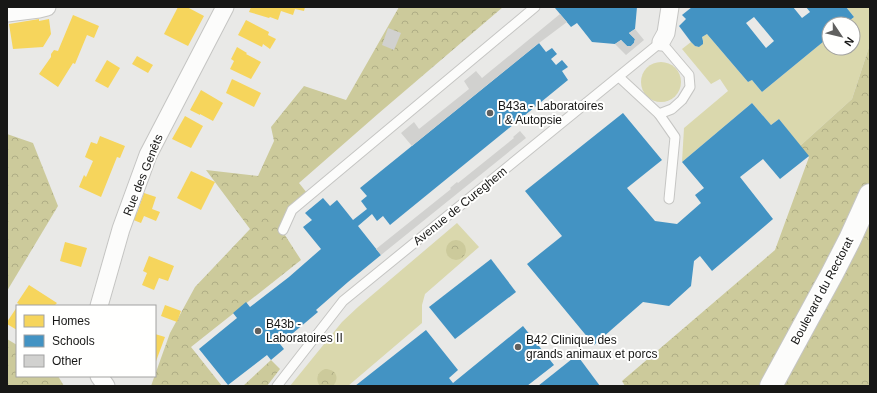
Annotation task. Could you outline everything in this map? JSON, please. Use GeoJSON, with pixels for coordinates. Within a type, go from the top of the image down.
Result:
{"type":"FeatureCollection","features":[{"type":"Feature","properties":{"kind":"main road","name":"Boulevard du Rectorat"},"geometry":{"type":"LineString","coordinates":[[770,386],[836,267],[870,195]]}},
{"type":"Feature","properties":{"kind":"street"},"geometry":{"type":"LineString","coordinates":[[7,13],[47,7]]}},
{"type":"Feature","properties":{"kind":"street","name":"Rue des Genêts"},"geometry":{"type":"LineString","coordinates":[[99,305],[121,229],[148,155],[225,7]]}},
{"type":"Feature","properties":{"kind":"street"},"geometry":{"type":"LineString","coordinates":[[661,42],[666,33],[670,7]]}},
{"type":"Feature","properties":{"kind":"street"},"geometry":{"type":"LineString","coordinates":[[100,377],[106,386]]}},
{"type":"Feature","properties":{"kind":"lane"},"geometry":{"type":"LineString","coordinates":[[283,230],[292,210],[535,7]]}},
{"type":"Feature","properties":{"kind":"lane"},"geometry":{"type":"LineString","coordinates":[[659,114],[672,109],[682,100],[690,87],[689,75],[661,42]]}},
{"type":"Feature","properties":{"kind":"lane","name":"Avenue de Cureghem"},"geometry":{"type":"LineString","coordinates":[[276,386],[343,301],[661,42]]}},
{"type":"Feature","properties":{"kind":"lane"},"geometry":{"type":"LineString","coordinates":[[619,77],[659,114],[675,137],[669,199]]}},
{"type":"Feature","properties":{"kind":"shaded area"},"geometry":{"type":"Polygon","coordinates":[[[846,7],[870,7],[870,44],[852,99],[800,146],[779,119],[771,125],[752,103],[682,162],[684,128],[728,91],[720,79],[711,84],[682,49],[691,42],[695,46],[699,47],[703,43],[702,37],[707,34],[748,82],[752,80],[762,92],[821,44],[821,56],[861,56],[861,16],[853,16],[846,7]]]}},
{"type":"Feature","properties":{"kind":"shaded area"},"geometry":{"type":"Polygon","coordinates":[[[657,62],[665,62],[672,65],[678,71],[681,82],[678,93],[672,99],[665,102],[657,102],[650,99],[644,93],[641,86],[641,78],[644,71],[650,65],[657,62]]]}},
{"type":"Feature","properties":{"kind":"shaded area"},"geometry":{"type":"Polygon","coordinates":[[[457,223],[479,247],[425,294],[422,305],[422,323],[348,386],[290,386],[342,322],[457,223]]]}},
{"type":"Feature","properties":{"kind":"green space"},"geometry":{"type":"Polygon","coordinates":[[[399,7],[503,7],[299,183],[307,193],[281,229],[301,260],[191,347],[222,386],[151,386],[154,377],[156,377],[156,372],[170,333],[195,287],[250,229],[206,170],[258,176],[274,141],[271,127],[304,86],[346,100],[399,7]]]}},
{"type":"Feature","properties":{"kind":"green space"},"geometry":{"type":"Polygon","coordinates":[[[870,44],[870,386],[625,386],[622,381],[775,250],[809,157],[800,146],[852,99],[870,44]]]}},
{"type":"Feature","properties":{"kind":"green space"},"geometry":{"type":"Polygon","coordinates":[[[7,134],[33,143],[58,206],[7,291],[7,134]]]}},
{"type":"Feature","properties":{"kind":"green space"},"geometry":{"type":"Polygon","coordinates":[[[456,240],[463,243],[466,250],[463,257],[456,260],[449,257],[446,250],[449,243],[456,240]]]}},
{"type":"Feature","properties":{"kind":"green space"},"geometry":{"type":"Polygon","coordinates":[[[7,339],[16,344],[16,377],[59,377],[64,386],[7,386],[7,339]]]}},
{"type":"Feature","properties":{"kind":"green space"},"geometry":{"type":"Polygon","coordinates":[[[271,360],[280,369],[267,386],[243,386],[271,360]]]}},
{"type":"Feature","properties":{"kind":"green space"},"geometry":{"type":"Polygon","coordinates":[[[329,369],[336,374],[336,380],[333,386],[320,386],[318,384],[318,376],[322,370],[329,369]]]}},
{"type":"Feature","properties":{"kind":"building: Homes"},"geometry":{"type":"Polygon","coordinates":[[[178,7],[187,7],[204,16],[188,46],[164,34],[178,7]]]}},
{"type":"Feature","properties":{"kind":"building: Homes"},"geometry":{"type":"Polygon","coordinates":[[[251,7],[305,7],[304,11],[295,9],[293,15],[281,11],[278,20],[249,12],[251,7]]]}},
{"type":"Feature","properties":{"kind":"building: Homes"},"geometry":{"type":"Polygon","coordinates":[[[73,15],[99,26],[94,38],[87,35],[75,64],[73,63],[58,87],[39,74],[54,50],[58,51],[73,15]]]}},
{"type":"Feature","properties":{"kind":"building: Homes"},"geometry":{"type":"Polygon","coordinates":[[[39,19],[39,21],[49,19],[51,34],[43,47],[13,49],[9,24],[39,19]]]}},
{"type":"Feature","properties":{"kind":"building: Homes"},"geometry":{"type":"Polygon","coordinates":[[[246,20],[269,32],[268,35],[276,39],[270,49],[263,44],[262,47],[238,35],[246,20]]]}},
{"type":"Feature","properties":{"kind":"building: Homes"},"geometry":{"type":"Polygon","coordinates":[[[237,47],[261,62],[251,79],[230,69],[234,61],[231,59],[237,47]]]}},
{"type":"Feature","properties":{"kind":"building: Homes"},"geometry":{"type":"Polygon","coordinates":[[[137,56],[153,65],[148,73],[132,64],[137,56]]]}},
{"type":"Feature","properties":{"kind":"building: Homes"},"geometry":{"type":"Polygon","coordinates":[[[107,60],[120,68],[108,88],[95,81],[107,60]]]}},
{"type":"Feature","properties":{"kind":"building: Homes"},"geometry":{"type":"Polygon","coordinates":[[[232,79],[261,93],[254,107],[226,93],[232,79]]]}},
{"type":"Feature","properties":{"kind":"building: Homes"},"geometry":{"type":"Polygon","coordinates":[[[201,90],[223,103],[213,121],[190,110],[201,90]]]}},
{"type":"Feature","properties":{"kind":"building: Homes"},"geometry":{"type":"Polygon","coordinates":[[[185,116],[203,126],[191,148],[172,139],[185,116]]]}},
{"type":"Feature","properties":{"kind":"building: Homes"},"geometry":{"type":"Polygon","coordinates":[[[100,136],[125,146],[120,158],[117,157],[101,197],[79,187],[84,175],[86,177],[93,161],[85,157],[91,142],[97,144],[100,136]]]}},
{"type":"Feature","properties":{"kind":"building: Homes"},"geometry":{"type":"Polygon","coordinates":[[[191,171],[215,182],[201,210],[177,198],[191,171]]]}},
{"type":"Feature","properties":{"kind":"building: Homes"},"geometry":{"type":"Polygon","coordinates":[[[144,193],[156,197],[152,209],[160,212],[156,221],[144,216],[141,223],[131,219],[134,212],[137,213],[144,193]]]}},
{"type":"Feature","properties":{"kind":"building: Homes"},"geometry":{"type":"Polygon","coordinates":[[[65,242],[87,248],[81,267],[60,261],[65,242]]]}},
{"type":"Feature","properties":{"kind":"building: Homes"},"geometry":{"type":"Polygon","coordinates":[[[149,256],[174,266],[168,281],[159,278],[154,290],[142,285],[147,273],[143,271],[149,256]]]}},
{"type":"Feature","properties":{"kind":"building: Homes"},"geometry":{"type":"Polygon","coordinates":[[[29,285],[57,303],[55,305],[18,305],[19,304],[17,303],[29,285]]]}},
{"type":"Feature","properties":{"kind":"building: Homes"},"geometry":{"type":"Polygon","coordinates":[[[165,305],[181,311],[177,322],[161,316],[165,305]]]}},
{"type":"Feature","properties":{"kind":"building: Homes"},"geometry":{"type":"Polygon","coordinates":[[[16,308],[16,329],[7,324],[16,308]]]}},
{"type":"Feature","properties":{"kind":"building: Homes"},"geometry":{"type":"Polygon","coordinates":[[[156,334],[165,337],[156,361],[156,334]]]}},
{"type":"Feature","properties":{"kind":"building: Schools"},"geometry":{"type":"Polygon","coordinates":[[[637,7],[635,29],[629,33],[635,39],[634,43],[631,46],[627,46],[621,40],[615,44],[592,42],[577,23],[571,27],[555,8],[637,7]]]}},
{"type":"Feature","properties":{"kind":"building: Schools"},"geometry":{"type":"Polygon","coordinates":[[[692,7],[793,7],[802,18],[810,12],[806,7],[846,7],[853,16],[821,16],[821,44],[762,92],[752,80],[748,82],[707,34],[702,37],[703,44],[699,47],[695,46],[679,26],[686,19],[682,15],[692,7]],[[754,17],[746,23],[766,48],[774,41],[754,17]]]}},
{"type":"Feature","properties":{"kind":"building: Schools"},"geometry":{"type":"Polygon","coordinates":[[[539,43],[546,52],[552,48],[557,54],[551,59],[556,65],[562,60],[568,67],[562,71],[568,80],[390,225],[383,216],[377,221],[372,214],[358,226],[381,255],[316,310],[318,312],[280,344],[284,349],[271,360],[267,355],[228,385],[199,349],[237,318],[233,313],[246,302],[250,307],[289,277],[321,249],[303,227],[312,220],[305,213],[323,198],[330,206],[337,200],[353,220],[367,209],[361,201],[367,196],[360,188],[539,43]]]}},
{"type":"Feature","properties":{"kind":"building: Schools"},"geometry":{"type":"Polygon","coordinates":[[[752,103],[771,125],[779,119],[809,156],[780,179],[763,159],[740,177],[773,219],[712,271],[700,256],[694,261],[691,286],[669,306],[643,302],[594,345],[527,264],[562,236],[525,191],[623,113],[662,160],[627,188],[655,221],[677,224],[701,203],[695,195],[704,188],[682,162],[752,103]]]}},
{"type":"Feature","properties":{"kind":"building: Schools"},"geometry":{"type":"Polygon","coordinates":[[[491,259],[516,292],[455,339],[429,307],[491,259]]]}},
{"type":"Feature","properties":{"kind":"building: Schools","name":"B42 Clinique des grands animaux et porcs"},"geometry":{"type":"Polygon","coordinates":[[[523,326],[554,365],[527,386],[355,386],[426,330],[458,370],[449,378],[453,383],[523,326]]]}},
{"type":"Feature","properties":{"kind":"building: Schools","name":"B42 Clinique des grands animaux et porcs"},"geometry":{"type":"Polygon","coordinates":[[[577,355],[600,386],[538,386],[577,355]]]}},
{"type":"Feature","properties":{"kind":"building: Other"},"geometry":{"type":"Polygon","coordinates":[[[560,14],[567,22],[412,146],[401,133],[414,122],[419,129],[469,89],[464,81],[476,71],[482,78],[560,14]]]}},
{"type":"Feature","properties":{"kind":"building: Other"},"geometry":{"type":"Polygon","coordinates":[[[388,28],[401,33],[394,50],[382,45],[388,28]]]}},
{"type":"Feature","properties":{"kind":"building: Other"},"geometry":{"type":"Polygon","coordinates":[[[635,29],[644,40],[626,55],[615,44],[621,40],[627,46],[631,46],[635,39],[629,33],[635,29]]]}},
{"type":"Feature","properties":{"kind":"building: Other"},"geometry":{"type":"Polygon","coordinates":[[[520,131],[526,138],[381,255],[376,249],[451,189],[450,188],[457,182],[458,183],[514,138],[513,137],[520,131]]]}},
{"type":"Feature","properties":{"kind":"place","name":"B43a - Laboratoires I & Autopsie"},"geometry":{"type":"Point","coordinates":[490,113]}},
{"type":"Feature","properties":{"kind":"place","name":"B43b - Laboratoires II"},"geometry":{"type":"Point","coordinates":[258,331]}},
{"type":"Feature","properties":{"kind":"place","name":"B42 Clinique des grands animaux et porcs"},"geometry":{"type":"Point","coordinates":[518,347]}}]}
